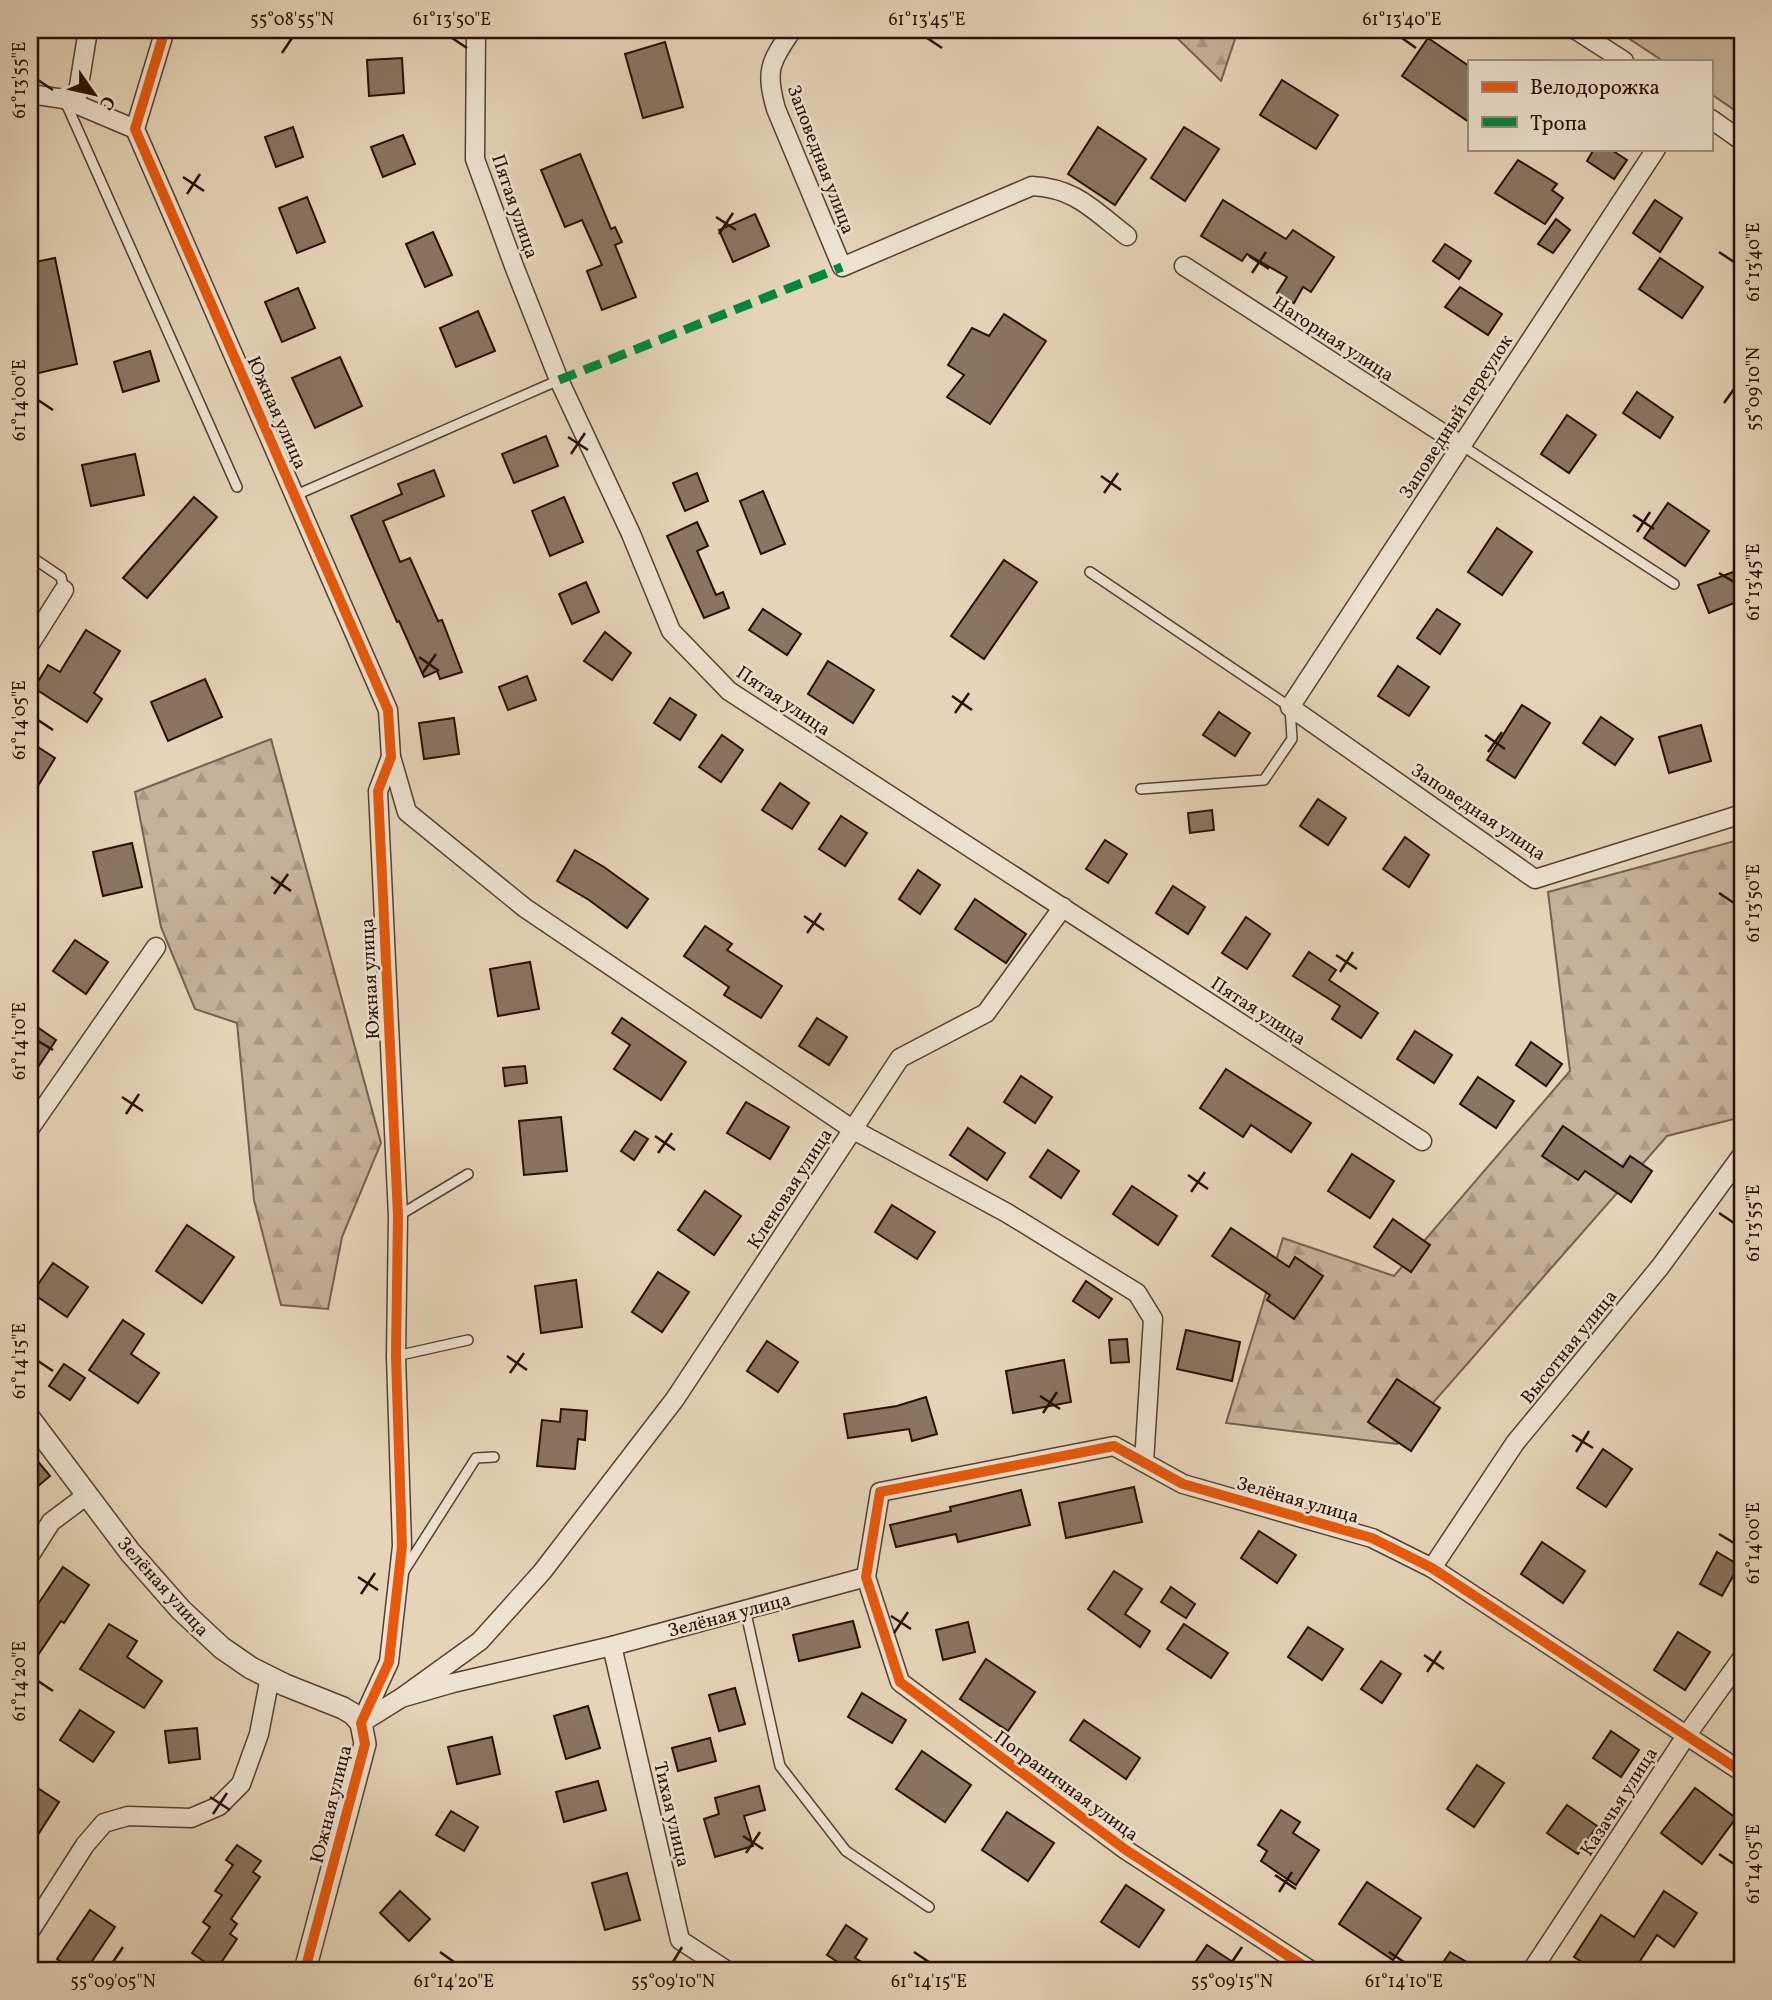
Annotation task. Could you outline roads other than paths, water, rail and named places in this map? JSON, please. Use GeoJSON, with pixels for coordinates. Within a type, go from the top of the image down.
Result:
{"type":"FeatureCollection","features":[{"type":"Feature","properties":{"kind":"street"},"geometry":{"type":"LineString","coordinates":[[70,102],[88,30]]}},
{"type":"Feature","properties":{"kind":"street"},"geometry":{"type":"LineString","coordinates":[[30,94],[70,102],[135,129],[165,30]]}},
{"type":"Feature","properties":{"kind":"street","name":"Пятая улица"},"geometry":{"type":"LineString","coordinates":[[476,30],[475,159],[559,380],[631,534],[671,631],[729,691],[1422,1141]]}},
{"type":"Feature","properties":{"kind":"street","name":"Заповедная улица"},"geometry":{"type":"LineString","coordinates":[[792,30],[776,53],[769,70],[771,91],[842,267],[1032,186],[1051,187],[1073,194],[1127,236]]}},
{"type":"Feature","properties":{"kind":"street"},"geometry":{"type":"LineString","coordinates":[[1576,30],[1622,60]]}},
{"type":"Feature","properties":{"kind":"street"},"geometry":{"type":"LineString","coordinates":[[1712,120],[1742,141]]}},
{"type":"Feature","properties":{"kind":"street","name":"Южная улица"},"geometry":{"type":"LineString","coordinates":[[135,129],[388,710],[391,757],[378,791],[398,1216],[396,1356],[402,1546],[389,1662],[361,1723],[365,1744],[305,1970]]}},
{"type":"Feature","properties":{"kind":"street","name":"Заповедный переулок"},"geometry":{"type":"LineString","coordinates":[[1290,706],[1655,150]]}},
{"type":"Feature","properties":{"kind":"street","name":"Нагорная улица"},"geometry":{"type":"LineString","coordinates":[[1184,266],[1461,445]]}},
{"type":"Feature","properties":{"kind":"street"},"geometry":{"type":"LineString","coordinates":[[30,644],[64,590]]}},
{"type":"Feature","properties":{"kind":"street","name":"Заповедная улица"},"geometry":{"type":"LineString","coordinates":[[1290,706],[1535,879],[1742,814]]}},
{"type":"Feature","properties":{"kind":"street","name":"Кленовая улица"},"geometry":{"type":"LineString","coordinates":[[391,757],[407,812],[525,908],[852,1129],[675,1399],[542,1572],[480,1641],[401,1698]]}},
{"type":"Feature","properties":{"kind":"street"},"geometry":{"type":"LineString","coordinates":[[1063,907],[986,1013],[900,1058],[852,1129],[1007,1213],[1137,1293],[1153,1319],[1144,1462]]}},
{"type":"Feature","properties":{"kind":"street"},"geometry":{"type":"LineString","coordinates":[[30,1128],[156,947]]}},
{"type":"Feature","properties":{"kind":"street","name":"Высотная улица"},"geometry":{"type":"LineString","coordinates":[[1432,1568],[1515,1443],[1660,1267],[1742,1155]]}},
{"type":"Feature","properties":{"kind":"street","name":"Зелёная улица"},"geometry":{"type":"LineString","coordinates":[[30,1419],[130,1552],[181,1610],[222,1648],[251,1668],[343,1708],[361,1723],[401,1698],[453,1683],[612,1646],[866,1577],[880,1492],[1114,1446],[1183,1484],[1372,1538],[1432,1568],[1742,1772]]}},
{"type":"Feature","properties":{"kind":"street"},"geometry":{"type":"LineString","coordinates":[[30,1555],[51,1522],[88,1495]]}},
{"type":"Feature","properties":{"kind":"street","name":"Пограничная улица"},"geometry":{"type":"LineString","coordinates":[[866,1577],[900,1682],[1126,1850],[1310,1970]]}},
{"type":"Feature","properties":{"kind":"street","name":"Тихая улица"},"geometry":{"type":"LineString","coordinates":[[612,1646],[681,1940],[726,1970]]}},
{"type":"Feature","properties":{"kind":"street","name":"Казачья улица"},"geometry":{"type":"LineString","coordinates":[[1532,1970],[1686,1736],[1742,1658]]}},
{"type":"Feature","properties":{"kind":"street"},"geometry":{"type":"LineString","coordinates":[[30,1931],[85,1845],[104,1823],[128,1816],[191,1818],[219,1806],[241,1784],[259,1734],[270,1677]]}},
{"type":"Feature","properties":{"kind":"lane"},"geometry":{"type":"LineString","coordinates":[[70,102],[237,488]]}},
{"type":"Feature","properties":{"kind":"lane"},"geometry":{"type":"LineString","coordinates":[[296,495],[559,380]]}},
{"type":"Feature","properties":{"kind":"lane"},"geometry":{"type":"LineString","coordinates":[[1461,445],[1674,584]]}},
{"type":"Feature","properties":{"kind":"lane"},"geometry":{"type":"LineString","coordinates":[[30,556],[61,577],[64,590]]}},
{"type":"Feature","properties":{"kind":"lane"},"geometry":{"type":"LineString","coordinates":[[1090,572],[1290,706],[1292,739],[1264,780],[1141,789]]}},
{"type":"Feature","properties":{"kind":"lane"},"geometry":{"type":"LineString","coordinates":[[398,1216],[468,1174]]}},
{"type":"Feature","properties":{"kind":"lane"},"geometry":{"type":"LineString","coordinates":[[396,1356],[468,1340]]}},
{"type":"Feature","properties":{"kind":"lane"},"geometry":{"type":"LineString","coordinates":[[398,1580],[476,1458],[494,1457]]}},
{"type":"Feature","properties":{"kind":"lane"},"geometry":{"type":"LineString","coordinates":[[745,1609],[780,1766],[846,1851],[929,1907]]}}]}
